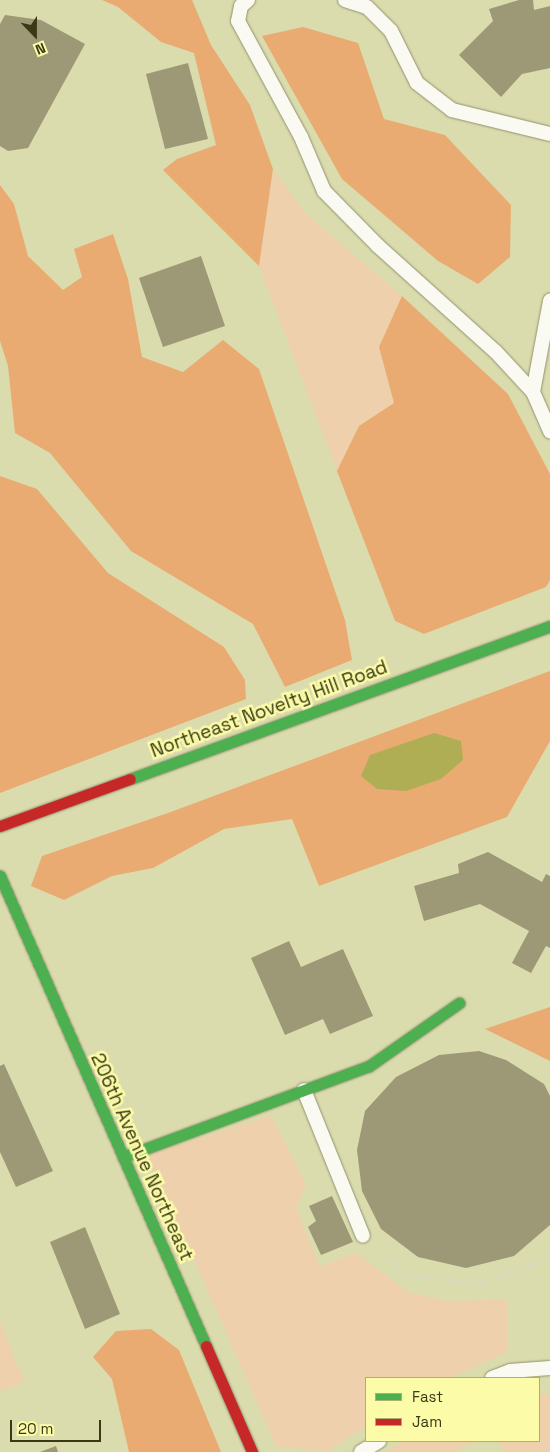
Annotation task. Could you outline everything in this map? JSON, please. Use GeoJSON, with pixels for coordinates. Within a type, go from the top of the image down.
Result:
{"type":"FeatureCollection","features":[{"type":"Feature","properties":{"kind":"street","name":"Northeast Novelty Hill Road"},"geometry":{"type":"LineString","coordinates":[[0,826],[550,626]]}},
{"type":"Feature","properties":{"kind":"street","name":"206th Avenue Northeast"},"geometry":{"type":"LineString","coordinates":[[0,876],[252,1452]]}},
{"type":"Feature","properties":{"kind":"street"},"geometry":{"type":"LineString","coordinates":[[123,1158],[369,1066],[459,1003]]}},
{"type":"Feature","properties":{"kind":"lane"},"geometry":{"type":"LineString","coordinates":[[248,0],[241,6],[238,21],[302,137],[324,191],[377,245],[496,352],[533,392],[550,431]]}},
{"type":"Feature","properties":{"kind":"lane"},"geometry":{"type":"LineString","coordinates":[[345,0],[366,7],[392,32],[417,83],[452,110],[550,134]]}},
{"type":"Feature","properties":{"kind":"lane"},"geometry":{"type":"LineString","coordinates":[[533,392],[550,301]]}},
{"type":"Feature","properties":{"kind":"lane"},"geometry":{"type":"LineString","coordinates":[[304,1090],[363,1236]]}},
{"type":"Feature","properties":{"kind":"lane"},"geometry":{"type":"LineString","coordinates":[[495,1377],[510,1372],[550,1368]]}},
{"type":"Feature","properties":{"kind":"lane"},"geometry":{"type":"LineString","coordinates":[[361,1452],[377,1442]]}},
{"type":"Feature","properties":{"kind":"path"},"geometry":{"type":"LineString","coordinates":[[363,1236],[409,1276],[486,1283],[550,1257]]}},
{"type":"Feature","properties":{"kind":"shaded area"},"geometry":{"type":"Polygon","coordinates":[[[102,0],[192,0],[211,45],[250,105],[273,169],[259,266],[163,170],[177,159],[216,145],[194,53],[161,42],[118,7],[102,0]]]}},
{"type":"Feature","properties":{"kind":"shaded area"},"geometry":{"type":"Polygon","coordinates":[[[303,27],[358,43],[384,119],[445,135],[511,205],[510,257],[478,284],[438,261],[342,179],[262,36],[303,27]]]}},
{"type":"Feature","properties":{"kind":"shaded area"},"geometry":{"type":"Polygon","coordinates":[[[273,169],[306,214],[402,296],[379,347],[394,403],[359,426],[337,471],[259,266],[273,169]]]}},
{"type":"Feature","properties":{"kind":"shaded area"},"geometry":{"type":"Polygon","coordinates":[[[0,185],[14,204],[28,256],[63,290],[82,277],[74,249],[113,234],[128,279],[142,357],[183,372],[223,340],[259,369],[345,620],[352,660],[285,687],[253,624],[131,551],[50,453],[15,433],[8,366],[0,341],[0,185]]]}},
{"type":"Feature","properties":{"kind":"shaded area"},"geometry":{"type":"Polygon","coordinates":[[[402,296],[508,394],[550,474],[550,580],[546,587],[424,634],[395,621],[337,471],[359,426],[394,403],[379,347],[402,296]]]}},
{"type":"Feature","properties":{"kind":"shaded area"},"geometry":{"type":"Polygon","coordinates":[[[0,476],[37,489],[108,573],[224,647],[245,680],[246,699],[0,793],[0,476]]]}},
{"type":"Feature","properties":{"kind":"shaded area"},"geometry":{"type":"Polygon","coordinates":[[[550,671],[550,741],[507,817],[319,886],[292,819],[224,829],[153,868],[112,876],[64,900],[31,886],[42,856],[168,813],[550,671]]]}},
{"type":"Feature","properties":{"kind":"shaded area"},"geometry":{"type":"Polygon","coordinates":[[[434,733],[461,741],[463,760],[441,779],[406,791],[377,789],[361,776],[370,755],[434,733]]]}},
{"type":"Feature","properties":{"kind":"shaded area"},"geometry":{"type":"Polygon","coordinates":[[[550,1007],[550,1061],[485,1029],[550,1007]]]}},
{"type":"Feature","properties":{"kind":"shaded area"},"geometry":{"type":"Polygon","coordinates":[[[271,1115],[306,1184],[296,1208],[320,1266],[356,1253],[408,1292],[447,1301],[507,1299],[507,1352],[453,1377],[365,1377],[365,1427],[328,1451],[276,1446],[148,1155],[271,1115]]]}},
{"type":"Feature","properties":{"kind":"shaded area"},"geometry":{"type":"Polygon","coordinates":[[[0,1322],[24,1382],[0,1391],[0,1322]]]}},
{"type":"Feature","properties":{"kind":"shaded area"},"geometry":{"type":"Polygon","coordinates":[[[151,1329],[179,1350],[221,1452],[129,1452],[112,1379],[93,1357],[116,1331],[151,1329]]]}},
{"type":"Feature","properties":{"kind":"shaded area"},"geometry":{"type":"Polygon","coordinates":[[[550,1393],[550,1452],[504,1452],[499,1442],[540,1442],[540,1394],[550,1393]]]}},
{"type":"Feature","properties":{"kind":"shaded area"},"geometry":{"type":"Polygon","coordinates":[[[404,1442],[477,1442],[451,1452],[383,1452],[404,1442]]]}},
{"type":"Feature","properties":{"kind":"building"},"geometry":{"type":"Polygon","coordinates":[[[519,0],[533,0],[534,10],[550,6],[550,68],[522,74],[501,97],[459,55],[493,21],[489,9],[519,0]]]}},
{"type":"Feature","properties":{"kind":"building"},"geometry":{"type":"Polygon","coordinates":[[[5,15],[41,20],[85,44],[28,148],[8,151],[0,146],[0,24],[5,15]]]}},
{"type":"Feature","properties":{"kind":"building"},"geometry":{"type":"Polygon","coordinates":[[[188,63],[208,139],[165,149],[146,74],[188,63]]]}},
{"type":"Feature","properties":{"kind":"building"},"geometry":{"type":"Polygon","coordinates":[[[201,256],[225,326],[163,347],[139,278],[201,256]]]}},
{"type":"Feature","properties":{"kind":"building"},"geometry":{"type":"Polygon","coordinates":[[[488,852],[542,882],[546,874],[550,876],[550,948],[546,946],[531,973],[512,963],[529,931],[480,904],[424,921],[414,886],[459,873],[458,864],[488,852]]]}},
{"type":"Feature","properties":{"kind":"building"},"geometry":{"type":"Polygon","coordinates":[[[289,941],[301,967],[343,949],[373,1016],[330,1034],[323,1019],[285,1035],[251,958],[289,941]]]}},
{"type":"Feature","properties":{"kind":"building"},"geometry":{"type":"Polygon","coordinates":[[[479,1051],[506,1060],[544,1084],[550,1096],[550,1225],[514,1256],[466,1268],[418,1257],[381,1229],[362,1191],[357,1150],[365,1111],[396,1077],[439,1055],[479,1051]]]}},
{"type":"Feature","properties":{"kind":"building"},"geometry":{"type":"Polygon","coordinates":[[[4,1064],[53,1171],[16,1187],[0,1152],[0,1066],[4,1064]]]}},
{"type":"Feature","properties":{"kind":"building"},"geometry":{"type":"Polygon","coordinates":[[[332,1196],[353,1242],[321,1255],[308,1227],[316,1221],[309,1206],[332,1196]]]}},
{"type":"Feature","properties":{"kind":"building"},"geometry":{"type":"Polygon","coordinates":[[[85,1227],[120,1314],[85,1329],[50,1242],[85,1227]]]}},
{"type":"Feature","properties":{"kind":"building"},"geometry":{"type":"Polygon","coordinates":[[[56,1446],[58,1452],[40,1452],[56,1446]]]}},
{"type":"Feature","properties":{"kind":"traffic: fast"},"geometry":{"type":"LineString","coordinates":[[130,779],[550,626]]}},
{"type":"Feature","properties":{"kind":"traffic: fast"},"geometry":{"type":"LineString","coordinates":[[0,876],[206,1346]]}},
{"type":"Feature","properties":{"kind":"traffic: fast"},"geometry":{"type":"LineString","coordinates":[[123,1157],[369,1066],[459,1003]]}},
{"type":"Feature","properties":{"kind":"traffic: jam"},"geometry":{"type":"LineString","coordinates":[[0,826],[130,779]]}},
{"type":"Feature","properties":{"kind":"traffic: jam"},"geometry":{"type":"LineString","coordinates":[[206,1346],[252,1452]]}}]}
